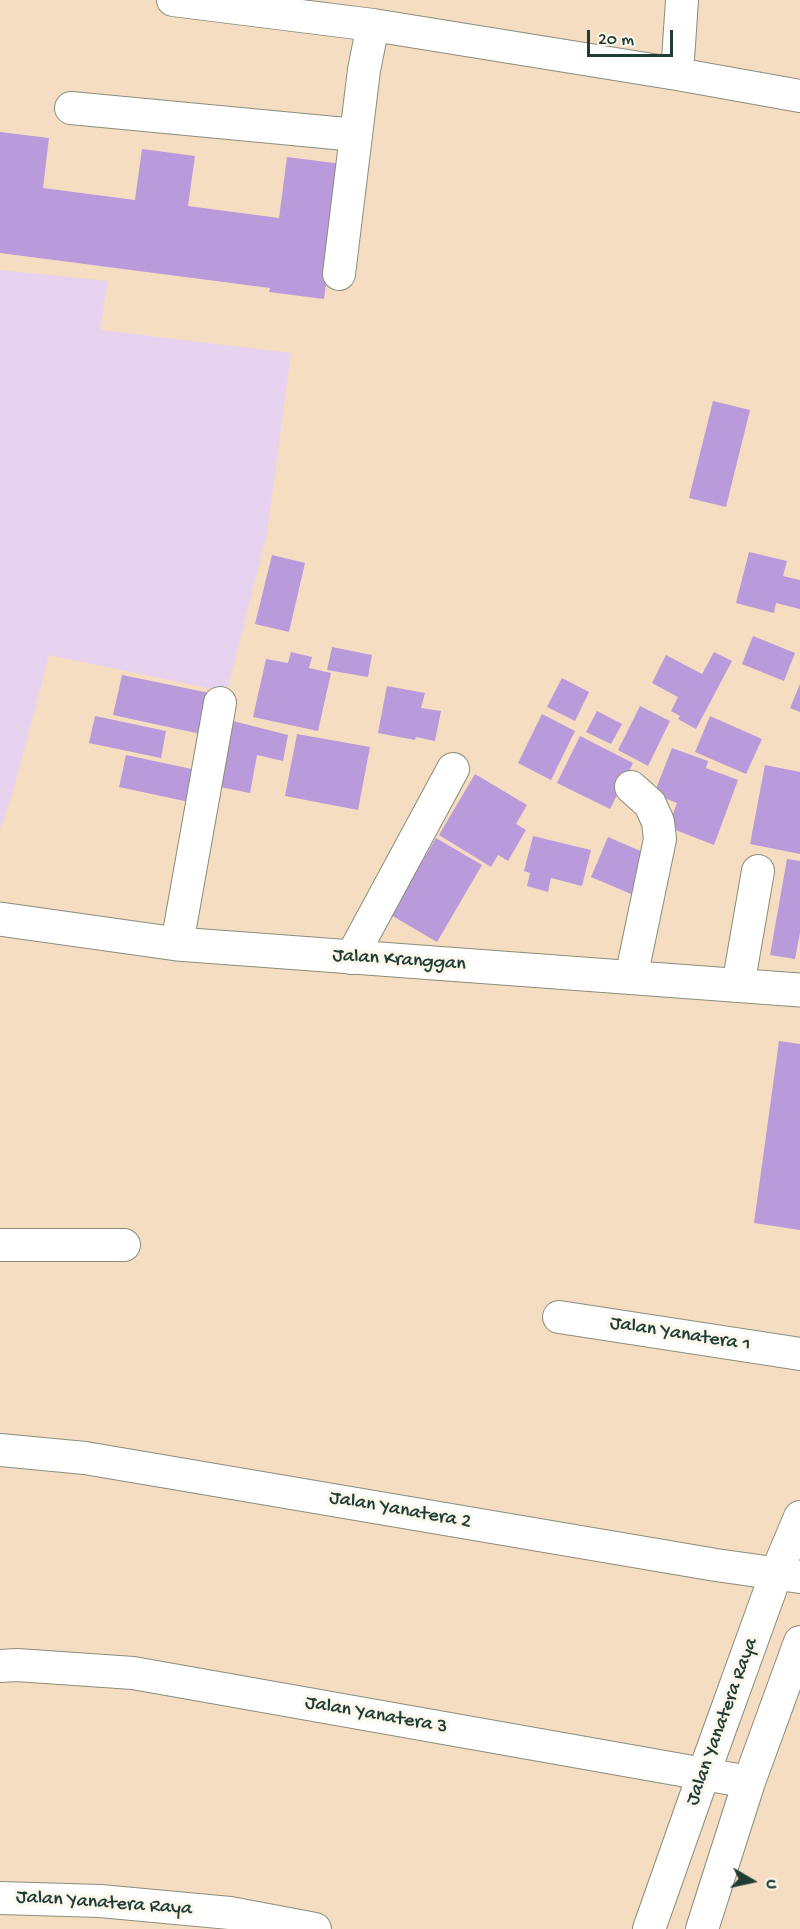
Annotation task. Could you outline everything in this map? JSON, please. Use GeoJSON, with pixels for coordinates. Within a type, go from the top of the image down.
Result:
{"type":"FeatureCollection","features":[{"type":"Feature","properties":{"kind":"main road","name":"Jalan Kranggan"},"geometry":{"type":"LineString","coordinates":[[0,919],[177,944],[800,990]]}},
{"type":"Feature","properties":{"kind":"street"},"geometry":{"type":"LineString","coordinates":[[173,0],[373,25],[800,96]]}},
{"type":"Feature","properties":{"kind":"street"},"geometry":{"type":"LineString","coordinates":[[677,74],[682,0]]}},
{"type":"Feature","properties":{"kind":"street"},"geometry":{"type":"LineString","coordinates":[[339,274],[364,70],[373,25]]}},
{"type":"Feature","properties":{"kind":"street"},"geometry":{"type":"LineString","coordinates":[[71,108],[356,135]]}},
{"type":"Feature","properties":{"kind":"street"},"geometry":{"type":"LineString","coordinates":[[177,944],[220,703]]}},
{"type":"Feature","properties":{"kind":"street"},"geometry":{"type":"LineString","coordinates":[[351,958],[453,769]]}},
{"type":"Feature","properties":{"kind":"street"},"geometry":{"type":"LineString","coordinates":[[631,787],[650,804],[658,822],[660,839],[631,978]]}},
{"type":"Feature","properties":{"kind":"street"},"geometry":{"type":"LineString","coordinates":[[738,986],[758,872]]}},
{"type":"Feature","properties":{"kind":"street"},"geometry":{"type":"LineString","coordinates":[[0,1245],[124,1245]]}},
{"type":"Feature","properties":{"kind":"street","name":"Jalan Yanatera 1"},"geometry":{"type":"LineString","coordinates":[[559,1317],[800,1354]]}},
{"type":"Feature","properties":{"kind":"street","name":"Jalan Yanatera 2"},"geometry":{"type":"LineString","coordinates":[[0,1450],[85,1458],[788,1575]]}},
{"type":"Feature","properties":{"kind":"street","name":"Jalan Yanatera Raya"},"geometry":{"type":"LineString","coordinates":[[650,1929],[704,1773],[788,1575],[800,1517]]}},
{"type":"Feature","properties":{"kind":"street"},"geometry":{"type":"LineString","coordinates":[[702,1929],[750,1782],[800,1641]]}},
{"type":"Feature","properties":{"kind":"street","name":"Jalan Yanatera 3"},"geometry":{"type":"LineString","coordinates":[[0,1666],[17,1665],[133,1673],[750,1782]]}},
{"type":"Feature","properties":{"kind":"street","name":"Jalan Yanatera Raya"},"geometry":{"type":"LineString","coordinates":[[0,1898],[100,1901],[218,1912],[315,1929]]}},
{"type":"Feature","properties":{"kind":"shaded area"},"geometry":{"type":"Polygon","coordinates":[[[0,270],[108,281],[100,330],[291,353],[267,533],[227,692],[49,655],[14,788],[0,829],[0,270]]]}},
{"type":"Feature","properties":{"kind":"building"},"geometry":{"type":"Polygon","coordinates":[[[0,132],[49,138],[43,188],[135,200],[142,149],[195,156],[188,206],[279,218],[287,157],[342,164],[324,299],[269,292],[270,288],[0,253],[0,132]]]}},
{"type":"Feature","properties":{"kind":"building"},"geometry":{"type":"Polygon","coordinates":[[[713,401],[750,410],[726,507],[689,498],[713,401]]]}},
{"type":"Feature","properties":{"kind":"building"},"geometry":{"type":"Polygon","coordinates":[[[749,552],[787,561],[783,576],[800,580],[800,609],[776,603],[774,613],[736,603],[749,552]]]}},
{"type":"Feature","properties":{"kind":"building"},"geometry":{"type":"Polygon","coordinates":[[[272,555],[305,563],[289,632],[255,624],[272,555]]]}},
{"type":"Feature","properties":{"kind":"building"},"geometry":{"type":"Polygon","coordinates":[[[753,636],[795,653],[784,681],[742,664],[753,636]]]}},
{"type":"Feature","properties":{"kind":"building"},"geometry":{"type":"Polygon","coordinates":[[[332,647],[372,655],[368,677],[327,670],[332,647]]]}},
{"type":"Feature","properties":{"kind":"building"},"geometry":{"type":"Polygon","coordinates":[[[291,652],[312,657],[309,668],[331,673],[318,731],[253,717],[266,659],[288,663],[291,652]]]}},
{"type":"Feature","properties":{"kind":"building"},"geometry":{"type":"Polygon","coordinates":[[[714,652],[732,661],[696,729],[678,719],[680,716],[671,711],[678,697],[652,683],[666,655],[702,674],[714,652]]]}},
{"type":"Feature","properties":{"kind":"building"},"geometry":{"type":"Polygon","coordinates":[[[122,675],[219,695],[210,736],[113,715],[122,675]]]}},
{"type":"Feature","properties":{"kind":"building"},"geometry":{"type":"Polygon","coordinates":[[[562,678],[589,692],[575,721],[547,707],[562,678]]]}},
{"type":"Feature","properties":{"kind":"building"},"geometry":{"type":"Polygon","coordinates":[[[800,684],[800,712],[790,708],[800,684]]]}},
{"type":"Feature","properties":{"kind":"building"},"geometry":{"type":"Polygon","coordinates":[[[387,686],[425,693],[421,708],[441,711],[435,741],[378,733],[387,686]]]}},
{"type":"Feature","properties":{"kind":"building"},"geometry":{"type":"Polygon","coordinates":[[[640,706],[670,721],[648,766],[618,750],[640,706]]]}},
{"type":"Feature","properties":{"kind":"building"},"geometry":{"type":"Polygon","coordinates":[[[597,711],[622,724],[611,744],[586,732],[597,711]]]}},
{"type":"Feature","properties":{"kind":"building"},"geometry":{"type":"Polygon","coordinates":[[[542,714],[575,731],[551,780],[518,763],[542,714]]]}},
{"type":"Feature","properties":{"kind":"building"},"geometry":{"type":"Polygon","coordinates":[[[95,716],[166,731],[161,758],[89,743],[95,716]]]}},
{"type":"Feature","properties":{"kind":"building"},"geometry":{"type":"Polygon","coordinates":[[[710,716],[762,739],[746,774],[695,752],[710,716]]]}},
{"type":"Feature","properties":{"kind":"building"},"geometry":{"type":"Polygon","coordinates":[[[233,721],[288,735],[283,761],[257,755],[250,793],[220,787],[233,721]]]}},
{"type":"Feature","properties":{"kind":"building"},"geometry":{"type":"Polygon","coordinates":[[[297,734],[370,747],[358,810],[285,796],[297,734]]]}},
{"type":"Feature","properties":{"kind":"building"},"geometry":{"type":"Polygon","coordinates":[[[580,736],[633,763],[610,809],[557,783],[580,736]]]}},
{"type":"Feature","properties":{"kind":"building"},"geometry":{"type":"Polygon","coordinates":[[[672,748],[708,761],[706,768],[738,780],[714,845],[668,827],[677,803],[654,794],[672,748]]]}},
{"type":"Feature","properties":{"kind":"building"},"geometry":{"type":"Polygon","coordinates":[[[126,755],[201,771],[194,803],[119,787],[126,755]]]}},
{"type":"Feature","properties":{"kind":"building"},"geometry":{"type":"Polygon","coordinates":[[[765,765],[800,772],[800,854],[750,844],[765,765]]]}},
{"type":"Feature","properties":{"kind":"building"},"geometry":{"type":"Polygon","coordinates":[[[475,774],[527,805],[516,824],[526,830],[508,861],[498,855],[491,867],[439,835],[475,774]]]}},
{"type":"Feature","properties":{"kind":"building"},"geometry":{"type":"Polygon","coordinates":[[[533,836],[591,850],[582,886],[551,878],[548,892],[527,886],[530,873],[524,871],[533,836]]]}},
{"type":"Feature","properties":{"kind":"building"},"geometry":{"type":"Polygon","coordinates":[[[608,837],[652,856],[636,896],[591,877],[608,837]]]}},
{"type":"Feature","properties":{"kind":"building"},"geometry":{"type":"Polygon","coordinates":[[[436,838],[482,865],[437,942],[391,915],[436,838]]]}},
{"type":"Feature","properties":{"kind":"building"},"geometry":{"type":"Polygon","coordinates":[[[787,859],[800,861],[800,933],[795,959],[770,955],[787,859]]]}},
{"type":"Feature","properties":{"kind":"building"},"geometry":{"type":"Polygon","coordinates":[[[779,1041],[800,1044],[800,1230],[754,1223],[779,1041]]]}}]}
